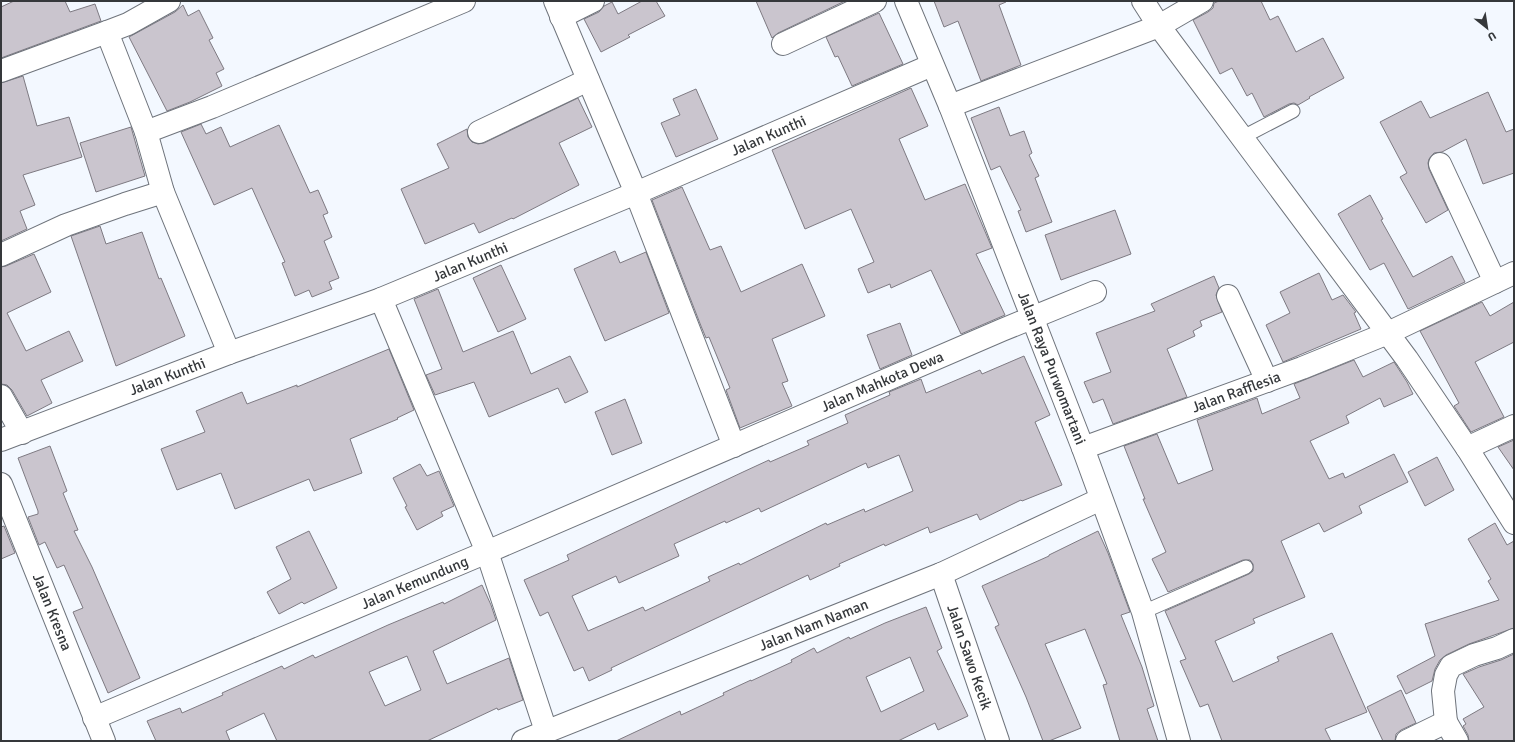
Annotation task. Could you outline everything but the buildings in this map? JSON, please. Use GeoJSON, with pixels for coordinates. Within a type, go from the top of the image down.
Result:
{"type":"FeatureCollection","features":[{"type":"Feature","properties":{"kind":"street"},"geometry":{"type":"LineString","coordinates":[[1,71],[128,24],[169,1]]}},
{"type":"Feature","properties":{"kind":"street"},"geometry":{"type":"LineString","coordinates":[[146,132],[212,107],[464,1]]}},
{"type":"Feature","properties":{"kind":"street"},"geometry":{"type":"LineString","coordinates":[[593,1],[558,9],[636,194],[734,446]]}},
{"type":"Feature","properties":{"kind":"street"},"geometry":{"type":"LineString","coordinates":[[783,44],[875,1]]}},
{"type":"Feature","properties":{"kind":"street","name":"Jalan Raya Purwomartani"},"geometry":{"type":"LineString","coordinates":[[906,1],[950,106],[1083,448],[1143,612],[1179,741]]}},
{"type":"Feature","properties":{"kind":"street"},"geometry":{"type":"LineString","coordinates":[[1143,1],[1159,26],[1407,359],[1467,448],[1514,523]]}},
{"type":"Feature","properties":{"kind":"street"},"geometry":{"type":"LineString","coordinates":[[950,106],[1159,26],[1202,1]]}},
{"type":"Feature","properties":{"kind":"street"},"geometry":{"type":"LineString","coordinates":[[107,32],[146,132],[162,192],[229,353]]}},
{"type":"Feature","properties":{"kind":"street","name":"Jalan Kunthi"},"geometry":{"type":"LineString","coordinates":[[1,440],[229,353],[381,299],[636,194],[932,65]]}},
{"type":"Feature","properties":{"kind":"street"},"geometry":{"type":"LineString","coordinates":[[479,132],[588,80]]}},
{"type":"Feature","properties":{"kind":"street"},"geometry":{"type":"LineString","coordinates":[[1440,164],[1505,278]]}},
{"type":"Feature","properties":{"kind":"street"},"geometry":{"type":"LineString","coordinates":[[1,255],[66,225],[162,192]]}},
{"type":"Feature","properties":{"kind":"street","name":"Jalan Rafflesia"},"geometry":{"type":"LineString","coordinates":[[1083,448],[1302,368],[1388,333],[1505,278]]}},
{"type":"Feature","properties":{"kind":"street","name":"Jalan Mahkota Dewa"},"geometry":{"type":"LineString","coordinates":[[734,446],[1095,292]]}},
{"type":"Feature","properties":{"kind":"street"},"geometry":{"type":"LineString","coordinates":[[1228,296],[1267,380]]}},
{"type":"Feature","properties":{"kind":"street"},"geometry":{"type":"LineString","coordinates":[[381,299],[487,552],[546,731]]}},
{"type":"Feature","properties":{"kind":"street"},"geometry":{"type":"LineString","coordinates":[[1,396],[22,432]]}},
{"type":"Feature","properties":{"kind":"street"},"geometry":{"type":"LineString","coordinates":[[1467,448],[1514,426]]}},
{"type":"Feature","properties":{"kind":"street","name":"Jalan Kemundung"},"geometry":{"type":"LineString","coordinates":[[94,718],[734,446]]}},
{"type":"Feature","properties":{"kind":"street","name":"Jalan Kresna"},"geometry":{"type":"LineString","coordinates":[[1,484],[104,741]]}},
{"type":"Feature","properties":{"kind":"street","name":"Jalan Nam Naman"},"geometry":{"type":"LineString","coordinates":[[523,741],[941,574],[1101,499]]}},
{"type":"Feature","properties":{"kind":"street","name":"Jalan Sawo Kecik"},"geometry":{"type":"LineString","coordinates":[[941,574],[992,739]]}},
{"type":"Feature","properties":{"kind":"street"},"geometry":{"type":"LineString","coordinates":[[1457,741],[1446,722],[1443,691],[1446,675],[1451,666],[1474,655],[1514,640]]}},
{"type":"Feature","properties":{"kind":"street"},"geometry":{"type":"LineString","coordinates":[[1407,741],[1446,722]]}},
{"type":"Feature","properties":{"kind":"lane"},"geometry":{"type":"LineString","coordinates":[[1243,137],[1293,110]]}},
{"type":"Feature","properties":{"kind":"lane"},"geometry":{"type":"LineString","coordinates":[[1143,612],[1246,567]]}}]}
